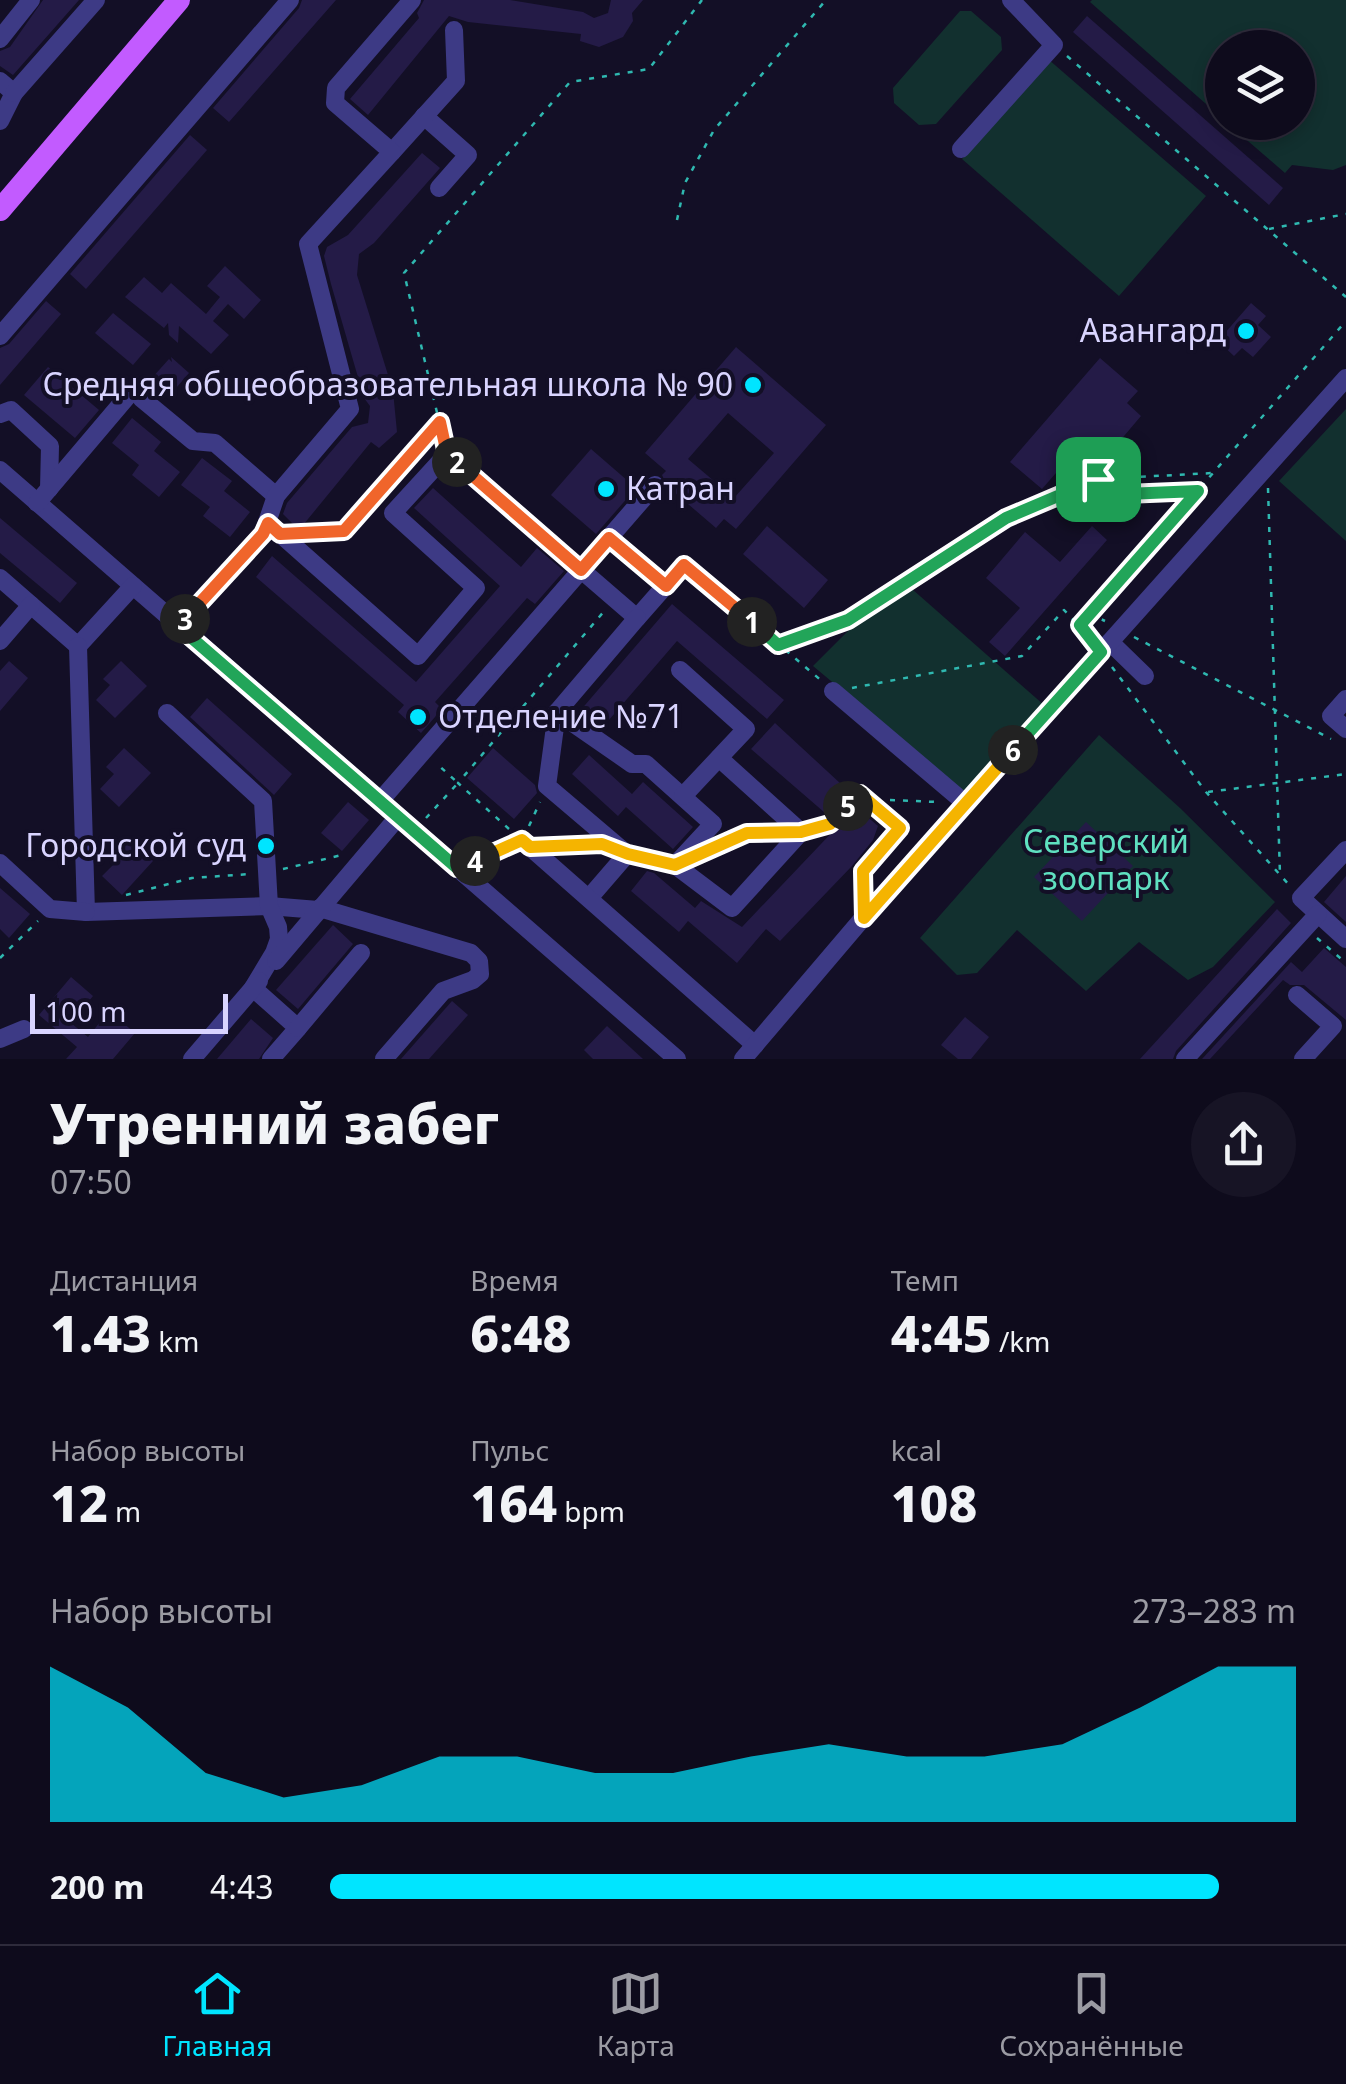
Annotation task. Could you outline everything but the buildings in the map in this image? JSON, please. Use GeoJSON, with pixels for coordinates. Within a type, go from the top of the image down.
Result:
{"type":"FeatureCollection","features":[{"type":"Feature","properties":{"kind":"main road"},"geometry":{"type":"LineString","coordinates":[[0,210],[178,0]]}},
{"type":"Feature","properties":{"kind":"street"},"geometry":{"type":"LineString","coordinates":[[0,39],[31,0]]}},
{"type":"Feature","properties":{"kind":"street"},"geometry":{"type":"LineString","coordinates":[[0,121],[7,87],[96,0]]}},
{"type":"Feature","properties":{"kind":"street"},"geometry":{"type":"LineString","coordinates":[[0,336],[290,0]]}},
{"type":"Feature","properties":{"kind":"street"},"geometry":{"type":"LineString","coordinates":[[392,152],[335,103],[336,88],[412,0]]}},
{"type":"Feature","properties":{"kind":"street"},"geometry":{"type":"LineString","coordinates":[[961,149],[1054,45],[1011,0]]}},
{"type":"Feature","properties":{"kind":"street"},"geometry":{"type":"LineString","coordinates":[[274,529],[276,496],[350,409],[308,244],[456,81],[454,30]]}},
{"type":"Feature","properties":{"kind":"street"},"geometry":{"type":"LineString","coordinates":[[424,116],[468,155],[439,188]]}},
{"type":"Feature","properties":{"kind":"street"},"geometry":{"type":"LineString","coordinates":[[457,868],[526,844],[749,1052],[965,803],[1346,378]]}},
{"type":"Feature","properties":{"kind":"street"},"geometry":{"type":"LineString","coordinates":[[43,496],[136,395],[193,441],[215,442],[276,496]]}},
{"type":"Feature","properties":{"kind":"street"},"geometry":{"type":"LineString","coordinates":[[0,414],[11,410],[50,446],[43,496]]}},
{"type":"Feature","properties":{"kind":"street"},"geometry":{"type":"LineString","coordinates":[[274,529],[418,656],[476,588],[393,513],[447,454],[637,618]]}},
{"type":"Feature","properties":{"kind":"street"},"geometry":{"type":"LineString","coordinates":[[0,470],[43,496],[132,586],[398,816],[665,1055]]}},
{"type":"Feature","properties":{"kind":"street"},"geometry":{"type":"LineString","coordinates":[[380,801],[655,485]]}},
{"type":"Feature","properties":{"kind":"street"},"geometry":{"type":"LineString","coordinates":[[178,626],[263,534],[274,529]]}},
{"type":"Feature","properties":{"kind":"street"},"geometry":{"type":"LineString","coordinates":[[609,538],[666,586],[558,712],[548,786],[628,854],[675,865],[732,908],[801,832],[719,758]]}},
{"type":"Feature","properties":{"kind":"street"},"geometry":{"type":"LineString","coordinates":[[0,578],[78,646]]}},
{"type":"Feature","properties":{"kind":"street"},"geometry":{"type":"LineString","coordinates":[[86,912],[78,646],[132,586]]}},
{"type":"Feature","properties":{"kind":"street"},"geometry":{"type":"LineString","coordinates":[[0,641],[31,605]]}},
{"type":"Feature","properties":{"kind":"street"},"geometry":{"type":"LineString","coordinates":[[1111,641],[1145,676]]}},
{"type":"Feature","properties":{"kind":"street"},"geometry":{"type":"LineString","coordinates":[[680,670],[746,729],[683,796]]}},
{"type":"Feature","properties":{"kind":"street"},"geometry":{"type":"LineString","coordinates":[[833,691],[965,803]]}},
{"type":"Feature","properties":{"kind":"street"},"geometry":{"type":"LineString","coordinates":[[1339,734],[1331,716],[1346,700]]}},
{"type":"Feature","properties":{"kind":"street"},"geometry":{"type":"LineString","coordinates":[[558,712],[632,764],[646,764],[713,824],[675,865]]}},
{"type":"Feature","properties":{"kind":"street"},"geometry":{"type":"LineString","coordinates":[[167,714],[263,801],[269,906],[279,939],[253,988]]}},
{"type":"Feature","properties":{"kind":"street"},"geometry":{"type":"LineString","coordinates":[[864,918],[863,871],[900,828],[866,799]]}},
{"type":"Feature","properties":{"kind":"street"},"geometry":{"type":"LineString","coordinates":[[192,1059],[398,816]]}},
{"type":"Feature","properties":{"kind":"street"},"geometry":{"type":"LineString","coordinates":[[1346,850],[1301,898],[1311,920],[1346,938]]}},
{"type":"Feature","properties":{"kind":"street"},"geometry":{"type":"LineString","coordinates":[[588,898],[628,854]]}},
{"type":"Feature","properties":{"kind":"street"},"geometry":{"type":"LineString","coordinates":[[0,863],[50,909],[319,909],[472,953],[480,974],[443,991],[384,1059]]}},
{"type":"Feature","properties":{"kind":"street"},"geometry":{"type":"LineString","coordinates":[[1184,1059],[1311,920]]}},
{"type":"Feature","properties":{"kind":"street"},"geometry":{"type":"LineString","coordinates":[[271,1059],[361,954]]}},
{"type":"Feature","properties":{"kind":"street"},"geometry":{"type":"LineString","coordinates":[[253,988],[298,1028]]}},
{"type":"Feature","properties":{"kind":"street"},"geometry":{"type":"LineString","coordinates":[[1298,994],[1333,1026],[1302,1059]]}},
{"type":"Feature","properties":{"kind":"street"},"geometry":{"type":"LineString","coordinates":[[0,1039],[24,1029]]}},
{"type":"Feature","properties":{"kind":"path"},"geometry":{"type":"LineString","coordinates":[[447,454],[404,273],[570,82],[648,68],[702,0]]}},
{"type":"Feature","properties":{"kind":"path"},"geometry":{"type":"LineString","coordinates":[[677,220],[684,183],[714,130],[826,0]]}},
{"type":"Feature","properties":{"kind":"path"},"geometry":{"type":"LineString","coordinates":[[1054,45],[1346,297]]}},
{"type":"Feature","properties":{"kind":"path"},"geometry":{"type":"LineString","coordinates":[[1266,229],[1346,214]]}},
{"type":"Feature","properties":{"kind":"path"},"geometry":{"type":"LineString","coordinates":[[1080,625],[1346,320]]}},
{"type":"Feature","properties":{"kind":"path"},"geometry":{"type":"LineString","coordinates":[[274,529],[344,531],[440,422]]}},
{"type":"Feature","properties":{"kind":"path"},"geometry":{"type":"LineString","coordinates":[[1268,466],[1280,875]]}},
{"type":"Feature","properties":{"kind":"path"},"geometry":{"type":"LineString","coordinates":[[778,645],[848,620],[1006,518],[1098,479],[1213,473]]}},
{"type":"Feature","properties":{"kind":"path"},"geometry":{"type":"LineString","coordinates":[[1098,479],[1101,495],[1198,491]]}},
{"type":"Feature","properties":{"kind":"path"},"geometry":{"type":"LineString","coordinates":[[666,586],[684,565],[833,691],[1022,656],[1064,610],[1080,625],[1111,641],[1339,734]]}},
{"type":"Feature","properties":{"kind":"path"},"geometry":{"type":"LineString","coordinates":[[422,823],[614,599]]}},
{"type":"Feature","properties":{"kind":"path"},"geometry":{"type":"LineString","coordinates":[[1090,614],[1206,792],[1301,898]]}},
{"type":"Feature","properties":{"kind":"path"},"geometry":{"type":"LineString","coordinates":[[454,716],[558,712]]}},
{"type":"Feature","properties":{"kind":"path"},"geometry":{"type":"LineString","coordinates":[[423,752],[526,844],[602,844],[628,854]]}},
{"type":"Feature","properties":{"kind":"path"},"geometry":{"type":"LineString","coordinates":[[1206,792],[1346,774]]}},
{"type":"Feature","properties":{"kind":"path"},"geometry":{"type":"LineString","coordinates":[[526,844],[548,786]]}},
{"type":"Feature","properties":{"kind":"path"},"geometry":{"type":"LineString","coordinates":[[711,849],[747,833],[801,832],[830,824],[860,794],[866,799],[965,803]]}},
{"type":"Feature","properties":{"kind":"path"},"geometry":{"type":"LineString","coordinates":[[121,896],[192,878],[267,873],[342,855]]}},
{"type":"Feature","properties":{"kind":"path"},"geometry":{"type":"LineString","coordinates":[[0,958],[50,909]]}},
{"type":"Feature","properties":{"kind":"path"},"geometry":{"type":"LineString","coordinates":[[1311,920],[1346,963]]}},
{"type":"Feature","properties":{"kind":"green space"},"geometry":{"type":"Polygon","coordinates":[[[1346,0],[1346,165],[1333,170],[1292,165],[1285,173],[1247,140],[1315,140],[1315,30],[1205,30],[1205,103],[1090,2],[1346,0]]]}},
{"type":"Feature","properties":{"kind":"green space"},"geometry":{"type":"Polygon","coordinates":[[[960,11],[971,11],[1001,37],[1002,50],[936,124],[919,125],[894,103],[893,88],[960,11]]]}},
{"type":"Feature","properties":{"kind":"green space"},"geometry":{"type":"Polygon","coordinates":[[[1048,59],[1206,196],[1119,296],[962,159],[1048,59]]]}},
{"type":"Feature","properties":{"kind":"green space"},"geometry":{"type":"Polygon","coordinates":[[[1346,409],[1346,541],[1279,481],[1346,409]]]}},
{"type":"Feature","properties":{"kind":"green space"},"geometry":{"type":"Polygon","coordinates":[[[912,589],[1044,705],[964,792],[813,666],[852,627],[912,589]]]}},
{"type":"Feature","properties":{"kind":"green space","name":"Северский зоопарк"},"geometry":{"type":"Polygon","coordinates":[[[1099,735],[1275,902],[1213,967],[1188,980],[1139,942],[1086,991],[1017,930],[977,973],[957,975],[920,938],[1099,735]]]}},
{"type":"Feature","properties":{"kind":"place","name":"Авангард"},"geometry":{"type":"Point","coordinates":[1246,331]}},
{"type":"Feature","properties":{"kind":"place","name":"Средняя общеобразовательная школа № 90"},"geometry":{"type":"Point","coordinates":[753,385]}},
{"type":"Feature","properties":{"kind":"place","name":"Катран"},"geometry":{"type":"Point","coordinates":[606,489]}},
{"type":"Feature","properties":{"kind":"place","name":"Отделение №71"},"geometry":{"type":"Point","coordinates":[418,717]}},
{"type":"Feature","properties":{"kind":"place","name":"Городской суд"},"geometry":{"type":"Point","coordinates":[266,846]}},
{"type":"Feature","properties":{"kind":"route"},"geometry":{"type":"LineString","coordinates":[[440,422],[447,454],[581,570],[609,538],[666,586],[684,565],[778,645],[848,620],[1006,518],[1098,479],[1101,495],[1198,491],[1080,625],[1101,652],[864,918],[863,871],[900,828],[860,794],[830,824],[801,832],[747,833],[675,865],[602,844],[530,847],[522,840],[457,868],[178,626],[263,534],[268,523],[280,534],[344,531],[440,422]]}}]}
